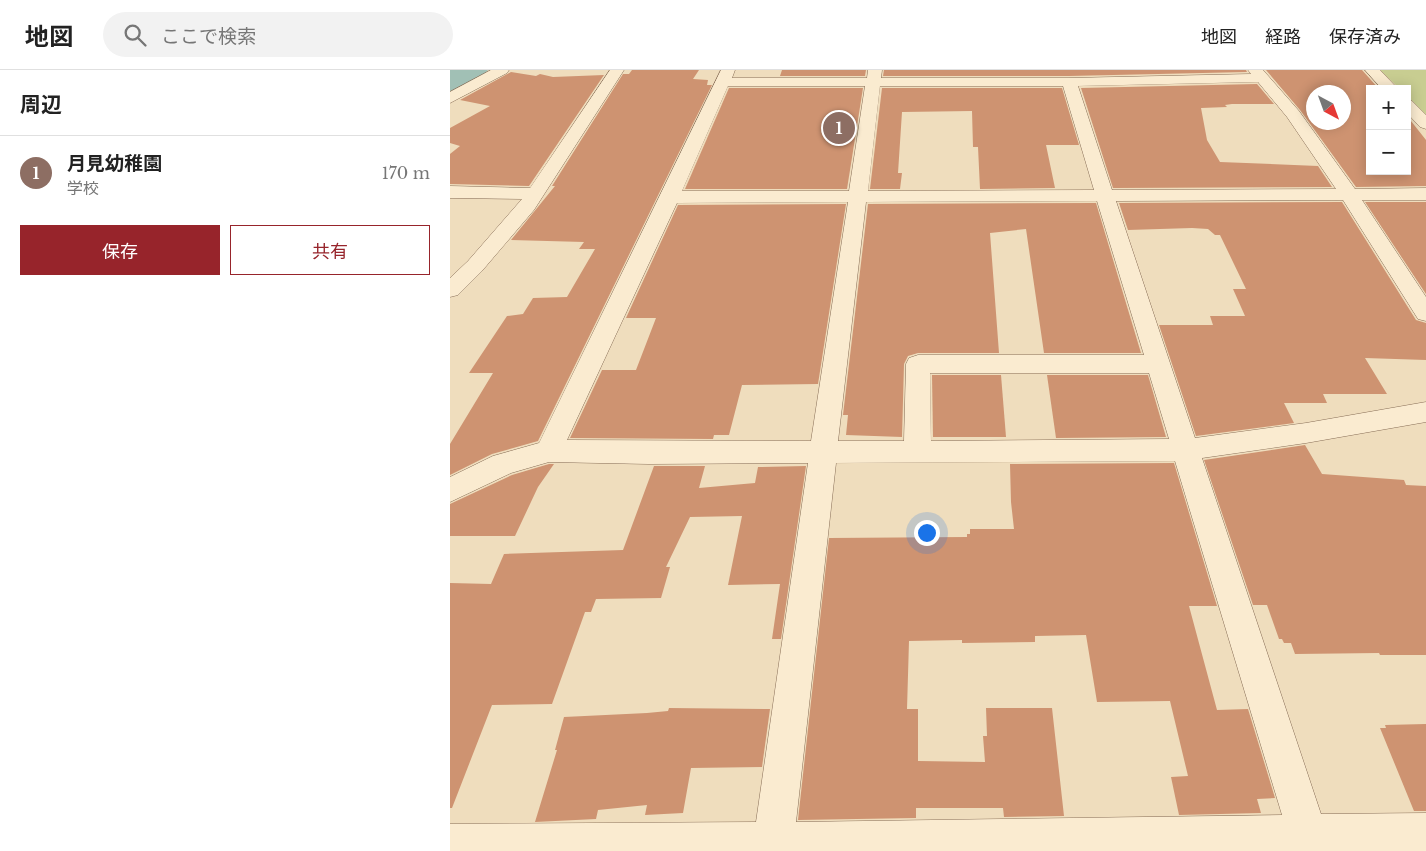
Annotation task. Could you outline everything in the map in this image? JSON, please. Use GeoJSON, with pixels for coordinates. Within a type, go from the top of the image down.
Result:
{"type":"FeatureCollection","features":[{"type":"Feature","properties":{"kind":"street"},"geometry":{"type":"LineString","coordinates":[[450,98],[502,70]]}},
{"type":"Feature","properties":{"kind":"street"},"geometry":{"type":"LineString","coordinates":[[450,290],[527,206],[617,70]]}},
{"type":"Feature","properties":{"kind":"street"},"geometry":{"type":"LineString","coordinates":[[1372,70],[1388,85]]}},
{"type":"Feature","properties":{"kind":"street"},"geometry":{"type":"LineString","coordinates":[[548,451],[670,197],[725,76],[994,76],[1069,82],[1258,74],[1293,114],[1349,194],[1426,314]]}},
{"type":"Feature","properties":{"kind":"street"},"geometry":{"type":"LineString","coordinates":[[773,846],[823,453],[875,76]]}},
{"type":"Feature","properties":{"kind":"street"},"geometry":{"type":"LineString","coordinates":[[1069,82],[1310,843]]}},
{"type":"Feature","properties":{"kind":"street"},"geometry":{"type":"LineString","coordinates":[[1411,108],[1426,124]]}},
{"type":"Feature","properties":{"kind":"street"},"geometry":{"type":"LineString","coordinates":[[450,192],[534,194]]}},
{"type":"Feature","properties":{"kind":"street"},"geometry":{"type":"LineString","coordinates":[[670,197],[1426,194]]}},
{"type":"Feature","properties":{"kind":"street"},"geometry":{"type":"LineString","coordinates":[[918,452],[918,364],[1158,364]]}},
{"type":"Feature","properties":{"kind":"street"},"geometry":{"type":"LineString","coordinates":[[450,490],[503,464],[548,451],[823,453],[1186,450],[1306,433],[1426,412]]}},
{"type":"Feature","properties":{"kind":"street"},"geometry":{"type":"LineString","coordinates":[[450,844],[773,846],[1310,843],[1426,833]]}},
{"type":"Feature","properties":{"kind":"green space"},"geometry":{"type":"Polygon","coordinates":[[[1380,70],[1426,70],[1426,115],[1411,100],[1411,85],[1396,85],[1380,70]]]}},
{"type":"Feature","properties":{"kind":"building"},"geometry":{"type":"Polygon","coordinates":[[[632,70],[699,70],[693,79],[708,80],[707,85],[712,85],[538,441],[492,454],[450,475],[450,444],[493,373],[469,373],[507,316],[523,314],[533,298],[567,297],[595,249],[579,249],[584,242],[511,240],[555,186],[552,186],[623,74],[629,74],[632,70]]]}},
{"type":"Feature","properties":{"kind":"building"},"geometry":{"type":"Polygon","coordinates":[[[782,70],[866,70],[865,76],[780,76],[782,70]]]}},
{"type":"Feature","properties":{"kind":"building"},"geometry":{"type":"Polygon","coordinates":[[[884,70],[1246,70],[1247,72],[1069,76],[883,76],[884,70]]]}},
{"type":"Feature","properties":{"kind":"building"},"geometry":{"type":"Polygon","coordinates":[[[1266,70],[1362,70],[1375,85],[1366,85],[1366,175],[1411,175],[1411,121],[1426,140],[1426,186],[1356,187],[1315,130],[1351,130],[1351,85],[1306,85],[1306,118],[1266,70]]]}},
{"type":"Feature","properties":{"kind":"building"},"geometry":{"type":"Polygon","coordinates":[[[511,72],[553,77],[604,75],[529,186],[450,184],[450,154],[460,146],[450,143],[450,128],[490,106],[460,100],[511,72]]]}},
{"type":"Feature","properties":{"kind":"building"},"geometry":{"type":"Polygon","coordinates":[[[1257,84],[1274,104],[1232,104],[1225,105],[1227,107],[1201,108],[1207,140],[1220,162],[1318,166],[1332,187],[1113,188],[1081,88],[1257,84]]]}},
{"type":"Feature","properties":{"kind":"building"},"geometry":{"type":"Polygon","coordinates":[[[729,88],[863,88],[847,189],[685,189],[729,88]]]}},
{"type":"Feature","properties":{"kind":"building"},"geometry":{"type":"Polygon","coordinates":[[[882,88],[1062,88],[1079,145],[1046,145],[1055,188],[980,189],[978,147],[973,147],[972,111],[902,112],[898,173],[902,173],[900,189],[870,189],[882,88]]]}},
{"type":"Feature","properties":{"kind":"building"},"geometry":{"type":"Polygon","coordinates":[[[1342,202],[1416,320],[1426,323],[1426,360],[1365,358],[1387,394],[1323,394],[1327,403],[1284,403],[1294,423],[1196,436],[1159,325],[1213,325],[1210,316],[1245,316],[1233,289],[1246,289],[1220,235],[1215,235],[1208,229],[1192,228],[1128,230],[1119,203],[1342,202]]]}},
{"type":"Feature","properties":{"kind":"building"},"geometry":{"type":"Polygon","coordinates":[[[1365,202],[1426,202],[1426,294],[1365,202]]]}},
{"type":"Feature","properties":{"kind":"building"},"geometry":{"type":"Polygon","coordinates":[[[1096,203],[1141,353],[1044,353],[1026,229],[990,233],[999,353],[918,353],[908,356],[904,364],[902,437],[846,435],[848,415],[843,415],[868,204],[1096,203]]]}},
{"type":"Feature","properties":{"kind":"building"},"geometry":{"type":"Polygon","coordinates":[[[846,204],[818,384],[742,385],[729,435],[714,435],[713,439],[570,438],[602,370],[636,370],[656,318],[626,318],[678,205],[846,204]]]}},
{"type":"Feature","properties":{"kind":"building"},"geometry":{"type":"Polygon","coordinates":[[[932,375],[1001,375],[1006,437],[933,437],[932,375]]]}},
{"type":"Feature","properties":{"kind":"building"},"geometry":{"type":"Polygon","coordinates":[[[1047,375],[1148,375],[1166,437],[1056,438],[1047,375]]]}},
{"type":"Feature","properties":{"kind":"building"},"geometry":{"type":"Polygon","coordinates":[[[1305,445],[1322,474],[1404,480],[1406,485],[1426,486],[1426,655],[1380,655],[1379,653],[1295,654],[1291,643],[1284,643],[1282,639],[1279,639],[1267,605],[1253,605],[1204,460],[1305,445]]]}},
{"type":"Feature","properties":{"kind":"building"},"geometry":{"type":"Polygon","coordinates":[[[1174,463],[1217,606],[1189,606],[1217,710],[1248,709],[1275,798],[1257,799],[1261,813],[1179,815],[1171,777],[1188,776],[1170,701],[1097,702],[1086,635],[1035,636],[1035,642],[962,643],[962,640],[909,641],[907,709],[918,709],[918,761],[985,762],[983,736],[987,736],[986,708],[1052,708],[1064,816],[1004,817],[1003,808],[916,808],[916,818],[798,820],[829,538],[967,537],[967,534],[970,534],[970,529],[1014,529],[1010,464],[1174,463]]]}},
{"type":"Feature","properties":{"kind":"building"},"geometry":{"type":"Polygon","coordinates":[[[554,464],[538,487],[515,536],[450,536],[450,504],[512,475],[554,464]]]}},
{"type":"Feature","properties":{"kind":"building"},"geometry":{"type":"Polygon","coordinates":[[[654,466],[705,466],[699,488],[755,483],[758,467],[806,466],[781,639],[772,639],[780,584],[728,585],[742,516],[690,517],[666,567],[670,567],[661,598],[596,599],[591,612],[585,612],[552,704],[492,705],[452,808],[450,808],[450,583],[491,584],[504,554],[623,550],[654,466]]]}},
{"type":"Feature","properties":{"kind":"building"},"geometry":{"type":"Polygon","coordinates":[[[669,708],[770,709],[762,767],[691,768],[683,813],[645,815],[647,805],[598,810],[596,819],[535,822],[557,750],[555,750],[564,717],[647,713],[668,711],[669,708]]]}},
{"type":"Feature","properties":{"kind":"building"},"geometry":{"type":"Polygon","coordinates":[[[1426,724],[1426,811],[1414,811],[1380,728],[1386,728],[1385,725],[1426,724]]]}},
{"type":"Feature","properties":{"kind":"waterway"},"geometry":{"type":"LineString","coordinates":[[450,82],[473,70]]}},
{"type":"Feature","properties":{"kind":"place","name":"月見幼稚園"},"geometry":{"type":"Point","coordinates":[839,128]}}]}
